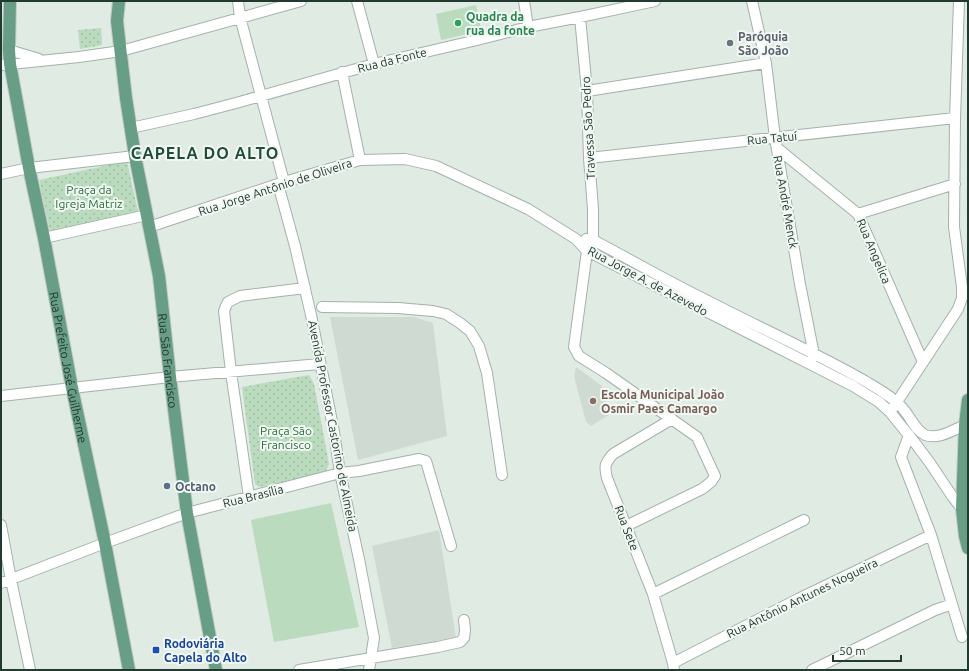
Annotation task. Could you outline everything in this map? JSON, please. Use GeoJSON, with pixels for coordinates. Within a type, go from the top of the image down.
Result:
{"type":"FeatureCollection","features":[{"type":"Feature","properties":{"kind":"main road","name":"Rua Prefeito José Guilherme"},"geometry":{"type":"LineString","coordinates":[[10,1],[6,64],[30,168],[72,388],[130,670]]}},
{"type":"Feature","properties":{"kind":"main road","name":"Rua São Francisco"},"geometry":{"type":"LineString","coordinates":[[118,1],[117,21],[131,128],[135,156],[159,276],[187,512],[216,670]]}},
{"type":"Feature","properties":{"kind":"main road"},"geometry":{"type":"LineString","coordinates":[[968,400],[965,511],[965,536],[968,548]]}},
{"type":"Feature","properties":{"kind":"street","name":"Avenida Professor Castorino de Almeida"},"geometry":{"type":"LineString","coordinates":[[238,1],[240,17],[261,96],[305,288],[334,432],[340,473],[359,559],[374,638],[377,658],[370,670]]}},
{"type":"Feature","properties":{"kind":"street"},"geometry":{"type":"LineString","coordinates":[[6,64],[44,61],[121,51],[301,1]]}},
{"type":"Feature","properties":{"kind":"street"},"geometry":{"type":"LineString","coordinates":[[357,1],[374,64]]}},
{"type":"Feature","properties":{"kind":"street"},"geometry":{"type":"LineString","coordinates":[[524,1],[528,27]]}},
{"type":"Feature","properties":{"kind":"street","name":"Rua da Fonte"},"geometry":{"type":"LineString","coordinates":[[131,128],[194,114],[374,64],[528,27],[655,1]]}},
{"type":"Feature","properties":{"kind":"street","name":"Rua André Menck"},"geometry":{"type":"LineString","coordinates":[[752,1],[766,63],[776,143],[812,359]]}},
{"type":"Feature","properties":{"kind":"street"},"geometry":{"type":"LineString","coordinates":[[890,412],[900,406],[923,362],[965,298],[962,287],[954,227],[955,118],[959,1]]}},
{"type":"Feature","properties":{"kind":"street","name":"Travessa São Pedro"},"geometry":{"type":"LineString","coordinates":[[580,17],[587,91],[589,158],[593,209],[593,240]]}},
{"type":"Feature","properties":{"kind":"street"},"geometry":{"type":"LineString","coordinates":[[8,50],[44,61]]}},
{"type":"Feature","properties":{"kind":"street"},"geometry":{"type":"LineString","coordinates":[[587,91],[766,63]]}},
{"type":"Feature","properties":{"kind":"street"},"geometry":{"type":"LineString","coordinates":[[342,72],[360,160]]}},
{"type":"Feature","properties":{"kind":"street","name":"Rua Tatuí"},"geometry":{"type":"LineString","coordinates":[[589,158],[776,143],[955,118]]}},
{"type":"Feature","properties":{"kind":"street","name":"Rua Angelica"},"geometry":{"type":"LineString","coordinates":[[776,143],[858,214],[923,362]]}},
{"type":"Feature","properties":{"kind":"street"},"geometry":{"type":"LineString","coordinates":[[1,174],[30,168],[135,156]]}},
{"type":"Feature","properties":{"kind":"street","name":"Rua Jorge Antônio de Oliveira"},"geometry":{"type":"LineString","coordinates":[[44,238],[148,221],[360,160],[405,159],[436,166],[528,209],[576,239]]}},
{"type":"Feature","properties":{"kind":"street"},"geometry":{"type":"LineString","coordinates":[[858,214],[955,184]]}},
{"type":"Feature","properties":{"kind":"street","name":"Rua Jorge A. de Azevedo"},"geometry":{"type":"LineString","coordinates":[[576,239],[587,251],[812,359],[865,382],[885,394],[900,406]]}},
{"type":"Feature","properties":{"kind":"street","name":"Rua Jorge A. de Azevedo"},"geometry":{"type":"LineString","coordinates":[[576,239],[593,240],[707,301],[812,359],[879,402],[890,412],[909,435],[952,496],[965,511]]}},
{"type":"Feature","properties":{"kind":"street"},"geometry":{"type":"LineString","coordinates":[[593,240],[587,251],[574,347],[579,356],[606,373],[697,437],[715,476],[711,482],[702,489],[626,526]]}},
{"type":"Feature","properties":{"kind":"street"},"geometry":{"type":"LineString","coordinates":[[249,497],[224,311],[228,302],[240,296],[305,288]]}},
{"type":"Feature","properties":{"kind":"street"},"geometry":{"type":"LineString","coordinates":[[322,307],[398,308],[433,311],[446,314],[470,331],[479,346],[487,373],[502,475]]}},
{"type":"Feature","properties":{"kind":"street"},"geometry":{"type":"LineString","coordinates":[[1,396],[170,377],[320,364]]}},
{"type":"Feature","properties":{"kind":"street"},"geometry":{"type":"LineString","coordinates":[[900,406],[916,427],[923,434],[931,437],[947,433],[967,424]]}},
{"type":"Feature","properties":{"kind":"street","name":"Rua Sete"},"geometry":{"type":"LineString","coordinates":[[672,419],[613,454],[607,461],[604,468],[652,594],[674,666]]}},
{"type":"Feature","properties":{"kind":"street"},"geometry":{"type":"LineString","coordinates":[[909,435],[901,457],[931,535],[962,637]]}},
{"type":"Feature","properties":{"kind":"street","name":"Rua Brasília"},"geometry":{"type":"LineString","coordinates":[[1,583],[187,512],[340,473],[359,471],[419,458],[426,461],[451,546]]}},
{"type":"Feature","properties":{"kind":"street"},"geometry":{"type":"LineString","coordinates":[[652,594],[804,520]]}},
{"type":"Feature","properties":{"kind":"street"},"geometry":{"type":"LineString","coordinates":[[1,524],[30,670]]}},
{"type":"Feature","properties":{"kind":"street","name":"Rua Antônio Antunes Nogueira"},"geometry":{"type":"LineString","coordinates":[[674,666],[798,599],[931,535]]}},
{"type":"Feature","properties":{"kind":"street"},"geometry":{"type":"LineString","coordinates":[[812,670],[935,610],[952,604]]}},
{"type":"Feature","properties":{"kind":"street"},"geometry":{"type":"LineString","coordinates":[[299,670],[377,658],[460,642],[464,638],[464,620]]}},
{"type":"Feature","properties":{"kind":"shaded area"},"geometry":{"type":"Polygon","coordinates":[[[330,317],[414,317],[433,323],[447,436],[358,460],[330,317]]]}},
{"type":"Feature","properties":{"kind":"shaded area","name":"Escola Municipal João Osmir Paes Camargo"},"geometry":{"type":"Polygon","coordinates":[[[576,367],[602,386],[609,415],[591,426],[586,422],[574,376],[576,367]]]}},
{"type":"Feature","properties":{"kind":"shaded area"},"geometry":{"type":"Polygon","coordinates":[[[439,530],[456,638],[392,648],[372,546],[439,530]]]}},
{"type":"Feature","properties":{"kind":"green space","name":"Quadra da rua da fonte"},"geometry":{"type":"Polygon","coordinates":[[[476,5],[481,31],[441,40],[436,14],[476,5]]]}},
{"type":"Feature","properties":{"kind":"green space"},"geometry":{"type":"Polygon","coordinates":[[[101,28],[102,45],[80,49],[78,30],[101,28]]]}},
{"type":"Feature","properties":{"kind":"green space","name":"Praça da Igreja Matriz"},"geometry":{"type":"Polygon","coordinates":[[[127,161],[138,212],[50,231],[39,180],[127,161]]]}},
{"type":"Feature","properties":{"kind":"green space","name":"Praça São Francisco"},"geometry":{"type":"Polygon","coordinates":[[[309,375],[314,384],[329,464],[325,473],[259,487],[255,484],[242,387],[309,375]]]}},
{"type":"Feature","properties":{"kind":"green space"},"geometry":{"type":"Polygon","coordinates":[[[331,503],[359,627],[274,642],[251,520],[331,503]]]}},
{"type":"Feature","properties":{"kind":"place","name":"Quadra da rua da fonte"},"geometry":{"type":"Point","coordinates":[458,23]}},
{"type":"Feature","properties":{"kind":"place","name":"Paróquia São João"},"geometry":{"type":"Point","coordinates":[730,43]}},
{"type":"Feature","properties":{"kind":"place","name":"Escola Municipal João Osmir Paes Camargo"},"geometry":{"type":"Point","coordinates":[593,401]}},
{"type":"Feature","properties":{"kind":"place","name":"Octano"},"geometry":{"type":"Point","coordinates":[167,486]}},
{"type":"Feature","properties":{"kind":"place","name":"Rodoviária Capela do Alto"},"geometry":{"type":"Point","coordinates":[156,650]}},
{"type":"Feature","properties":{"kind":"district","name":"CAPELA DO ALTO"},"geometry":{"type":"Point","coordinates":[205,153]}}]}
